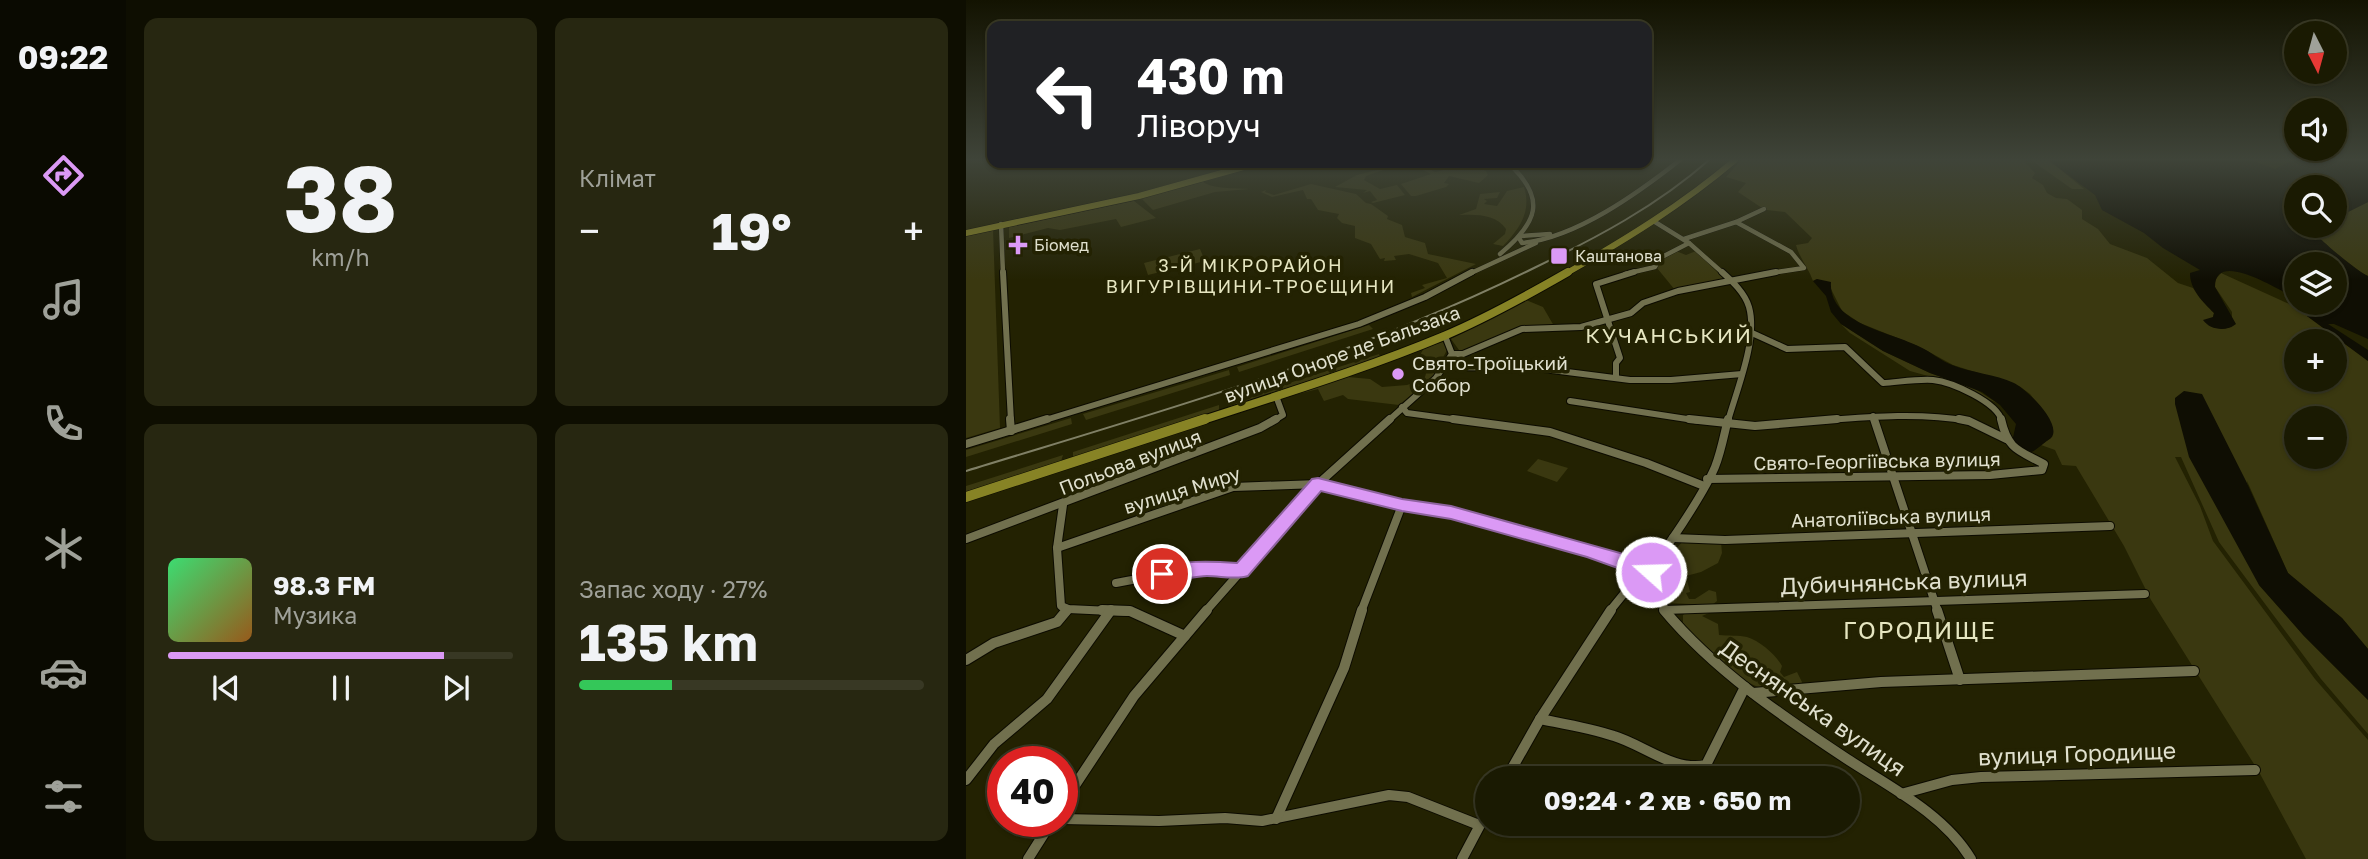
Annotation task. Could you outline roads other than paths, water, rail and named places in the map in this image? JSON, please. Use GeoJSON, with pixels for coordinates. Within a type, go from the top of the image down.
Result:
{"type":"FeatureCollection","features":[{"type":"Feature","properties":{"kind":"main road"},"geometry":{"type":"LineString","coordinates":[[1002,225],[1117,200]]}},
{"type":"Feature","properties":{"kind":"main road"},"geometry":{"type":"LineString","coordinates":[[966,232],[1120,200]]}},
{"type":"Feature","properties":{"kind":"main road","name":"вулиця Оноре де Бальзака"},"geometry":{"type":"LineString","coordinates":[[966,497],[1276,396],[1444,337],[1508,306],[1655,222],[1686,200]]}},
{"type":"Feature","properties":{"kind":"street"},"geometry":{"type":"LineString","coordinates":[[1519,238],[1528,226],[1534,200]]}},
{"type":"Feature","properties":{"kind":"street","name":"вулиця Оноре де Бальзака"},"geometry":{"type":"LineString","coordinates":[[966,444],[1359,324],[1425,297],[1536,238],[1568,228],[1620,200]]}},
{"type":"Feature","properties":{"kind":"street"},"geometry":{"type":"LineString","coordinates":[[1616,378],[1616,363],[1620,358],[1596,284],[1607,277],[1630,275],[1655,267],[1660,258],[1686,241],[1764,209]]}},
{"type":"Feature","properties":{"kind":"street"},"geometry":{"type":"LineString","coordinates":[[1513,766],[1540,719],[1619,597],[1647,571],[1672,538],[1715,467],[1742,374],[1752,333],[1749,305],[1730,279],[1686,241],[1655,222]]}},
{"type":"Feature","properties":{"kind":"street"},"geometry":{"type":"LineString","coordinates":[[1452,354],[1463,354],[1522,329],[1573,328],[1634,312],[1646,301],[1730,279],[1804,268],[1791,252],[1735,222]]}},
{"type":"Feature","properties":{"kind":"street"},"geometry":{"type":"LineString","coordinates":[[1002,225],[1011,431]]}},
{"type":"Feature","properties":{"kind":"street"},"geometry":{"type":"LineString","coordinates":[[1528,226],[1536,238]]}},
{"type":"Feature","properties":{"kind":"street","name":"вулиця Оноре де Бальзака"},"geometry":{"type":"LineString","coordinates":[[1489,263],[1519,238]]}},
{"type":"Feature","properties":{"kind":"street"},"geometry":{"type":"LineString","coordinates":[[1519,238],[1522,243],[1536,238]]}},
{"type":"Feature","properties":{"kind":"street"},"geometry":{"type":"LineString","coordinates":[[1519,238],[1536,238]]}},
{"type":"Feature","properties":{"kind":"street"},"geometry":{"type":"LineString","coordinates":[[1752,333],[1787,349],[1845,347],[1883,383],[1927,379],[1954,386],[1993,405],[2000,413],[2006,439]]}},
{"type":"Feature","properties":{"kind":"street"},"geometry":{"type":"LineString","coordinates":[[1078,780],[1115,722],[1241,570],[1318,484],[1436,378],[1452,354],[1450,344],[1444,337]]}},
{"type":"Feature","properties":{"kind":"street"},"geometry":{"type":"LineString","coordinates":[[1443,368],[1536,368],[1616,378],[1671,380],[1742,374]]}},
{"type":"Feature","properties":{"kind":"street","name":"Польова вулиця"},"geometry":{"type":"LineString","coordinates":[[966,540],[1268,425],[1283,415],[1276,396]]}},
{"type":"Feature","properties":{"kind":"street"},"geometry":{"type":"LineString","coordinates":[[1570,401],[1727,425],[1755,426],[1873,416],[1957,418],[2006,439]]}},
{"type":"Feature","properties":{"kind":"street"},"geometry":{"type":"LineString","coordinates":[[1402,407],[1407,412],[1550,432],[1706,482]]}},
{"type":"Feature","properties":{"kind":"street"},"geometry":{"type":"LineString","coordinates":[[1873,416],[1960,680]]}},
{"type":"Feature","properties":{"kind":"street","name":"Свято-Георгіївська вулиця"},"geometry":{"type":"LineString","coordinates":[[1706,482],[2031,473],[2042,470],[2044,464],[2018,452],[2006,439]]}},
{"type":"Feature","properties":{"kind":"street","name":"вулиця Миру"},"geometry":{"type":"LineString","coordinates":[[1057,548],[1233,487],[1318,484],[1402,505],[1451,513],[1590,551],[1647,571]]}},
{"type":"Feature","properties":{"kind":"street"},"geometry":{"type":"LineString","coordinates":[[1063,505],[1057,548],[1061,606],[1142,615],[1185,636]]}},
{"type":"Feature","properties":{"kind":"street"},"geometry":{"type":"LineString","coordinates":[[1276,819],[1344,668],[1371,581],[1402,505]]}},
{"type":"Feature","properties":{"kind":"street","name":"Анатоліївська вулиця"},"geometry":{"type":"LineString","coordinates":[[1672,538],[1725,540],[2110,526]]}},
{"type":"Feature","properties":{"kind":"street"},"geometry":{"type":"LineString","coordinates":[[1115,583],[1185,570],[1241,570]]}},
{"type":"Feature","properties":{"kind":"street","name":"Деснянська вулиця"},"geometry":{"type":"LineString","coordinates":[[1647,571],[1664,611],[1688,639],[1749,690],[1931,815],[1961,842],[1971,859]]}},
{"type":"Feature","properties":{"kind":"street","name":"Дубичнянська вулиця"},"geometry":{"type":"LineString","coordinates":[[1664,611],[2145,594]]}},
{"type":"Feature","properties":{"kind":"street"},"geometry":{"type":"LineString","coordinates":[[966,660],[994,643],[1057,622],[1068,608]]}},
{"type":"Feature","properties":{"kind":"street"},"geometry":{"type":"LineString","coordinates":[[966,780],[994,744],[1047,699],[1111,610]]}},
{"type":"Feature","properties":{"kind":"street"},"geometry":{"type":"LineString","coordinates":[[1540,719],[1631,741],[1665,758],[1698,768],[1706,765],[1749,690],[1881,682],[2194,671]]}},
{"type":"Feature","properties":{"kind":"street","name":"вулиця Городище"},"geometry":{"type":"LineString","coordinates":[[1901,794],[1952,780],[1982,777],[2255,770]]}},
{"type":"Feature","properties":{"kind":"street"},"geometry":{"type":"LineString","coordinates":[[1078,819],[1159,821],[1225,818],[1262,821],[1389,795],[1408,797],[1475,823]]}},
{"type":"Feature","properties":{"kind":"street"},"geometry":{"type":"LineString","coordinates":[[1462,859],[1475,833]]}},
{"type":"Feature","properties":{"kind":"street"},"geometry":{"type":"LineString","coordinates":[[1028,859],[1042,837]]}},
{"type":"Feature","properties":{"kind":"tram line"},"geometry":{"type":"LineString","coordinates":[[966,471],[1182,405],[1396,329],[1466,300],[1557,257],[1603,233],[1656,200]]}},
{"type":"Feature","properties":{"kind":"place","name":"Біомед"},"geometry":{"type":"Point","coordinates":[1018,245]}},
{"type":"Feature","properties":{"kind":"place","name":"Каштанова"},"geometry":{"type":"Point","coordinates":[1559,256]}},
{"type":"Feature","properties":{"kind":"place","name":"Свято-Троїцький Собор"},"geometry":{"type":"Point","coordinates":[1398,374]}},
{"type":"Feature","properties":{"kind":"district","name":"3-Й МІКРОРАЙОН ВИГУРІВЩИНИ-ТРОЄЩИНИ"},"geometry":{"type":"Point","coordinates":[1251,276]}},
{"type":"Feature","properties":{"kind":"district","name":"КУЧАНСЬКИЙ"},"geometry":{"type":"Point","coordinates":[1669,336]}},
{"type":"Feature","properties":{"kind":"district","name":"ГОРОДИЩЕ"},"geometry":{"type":"Point","coordinates":[1920,631]}}]}
